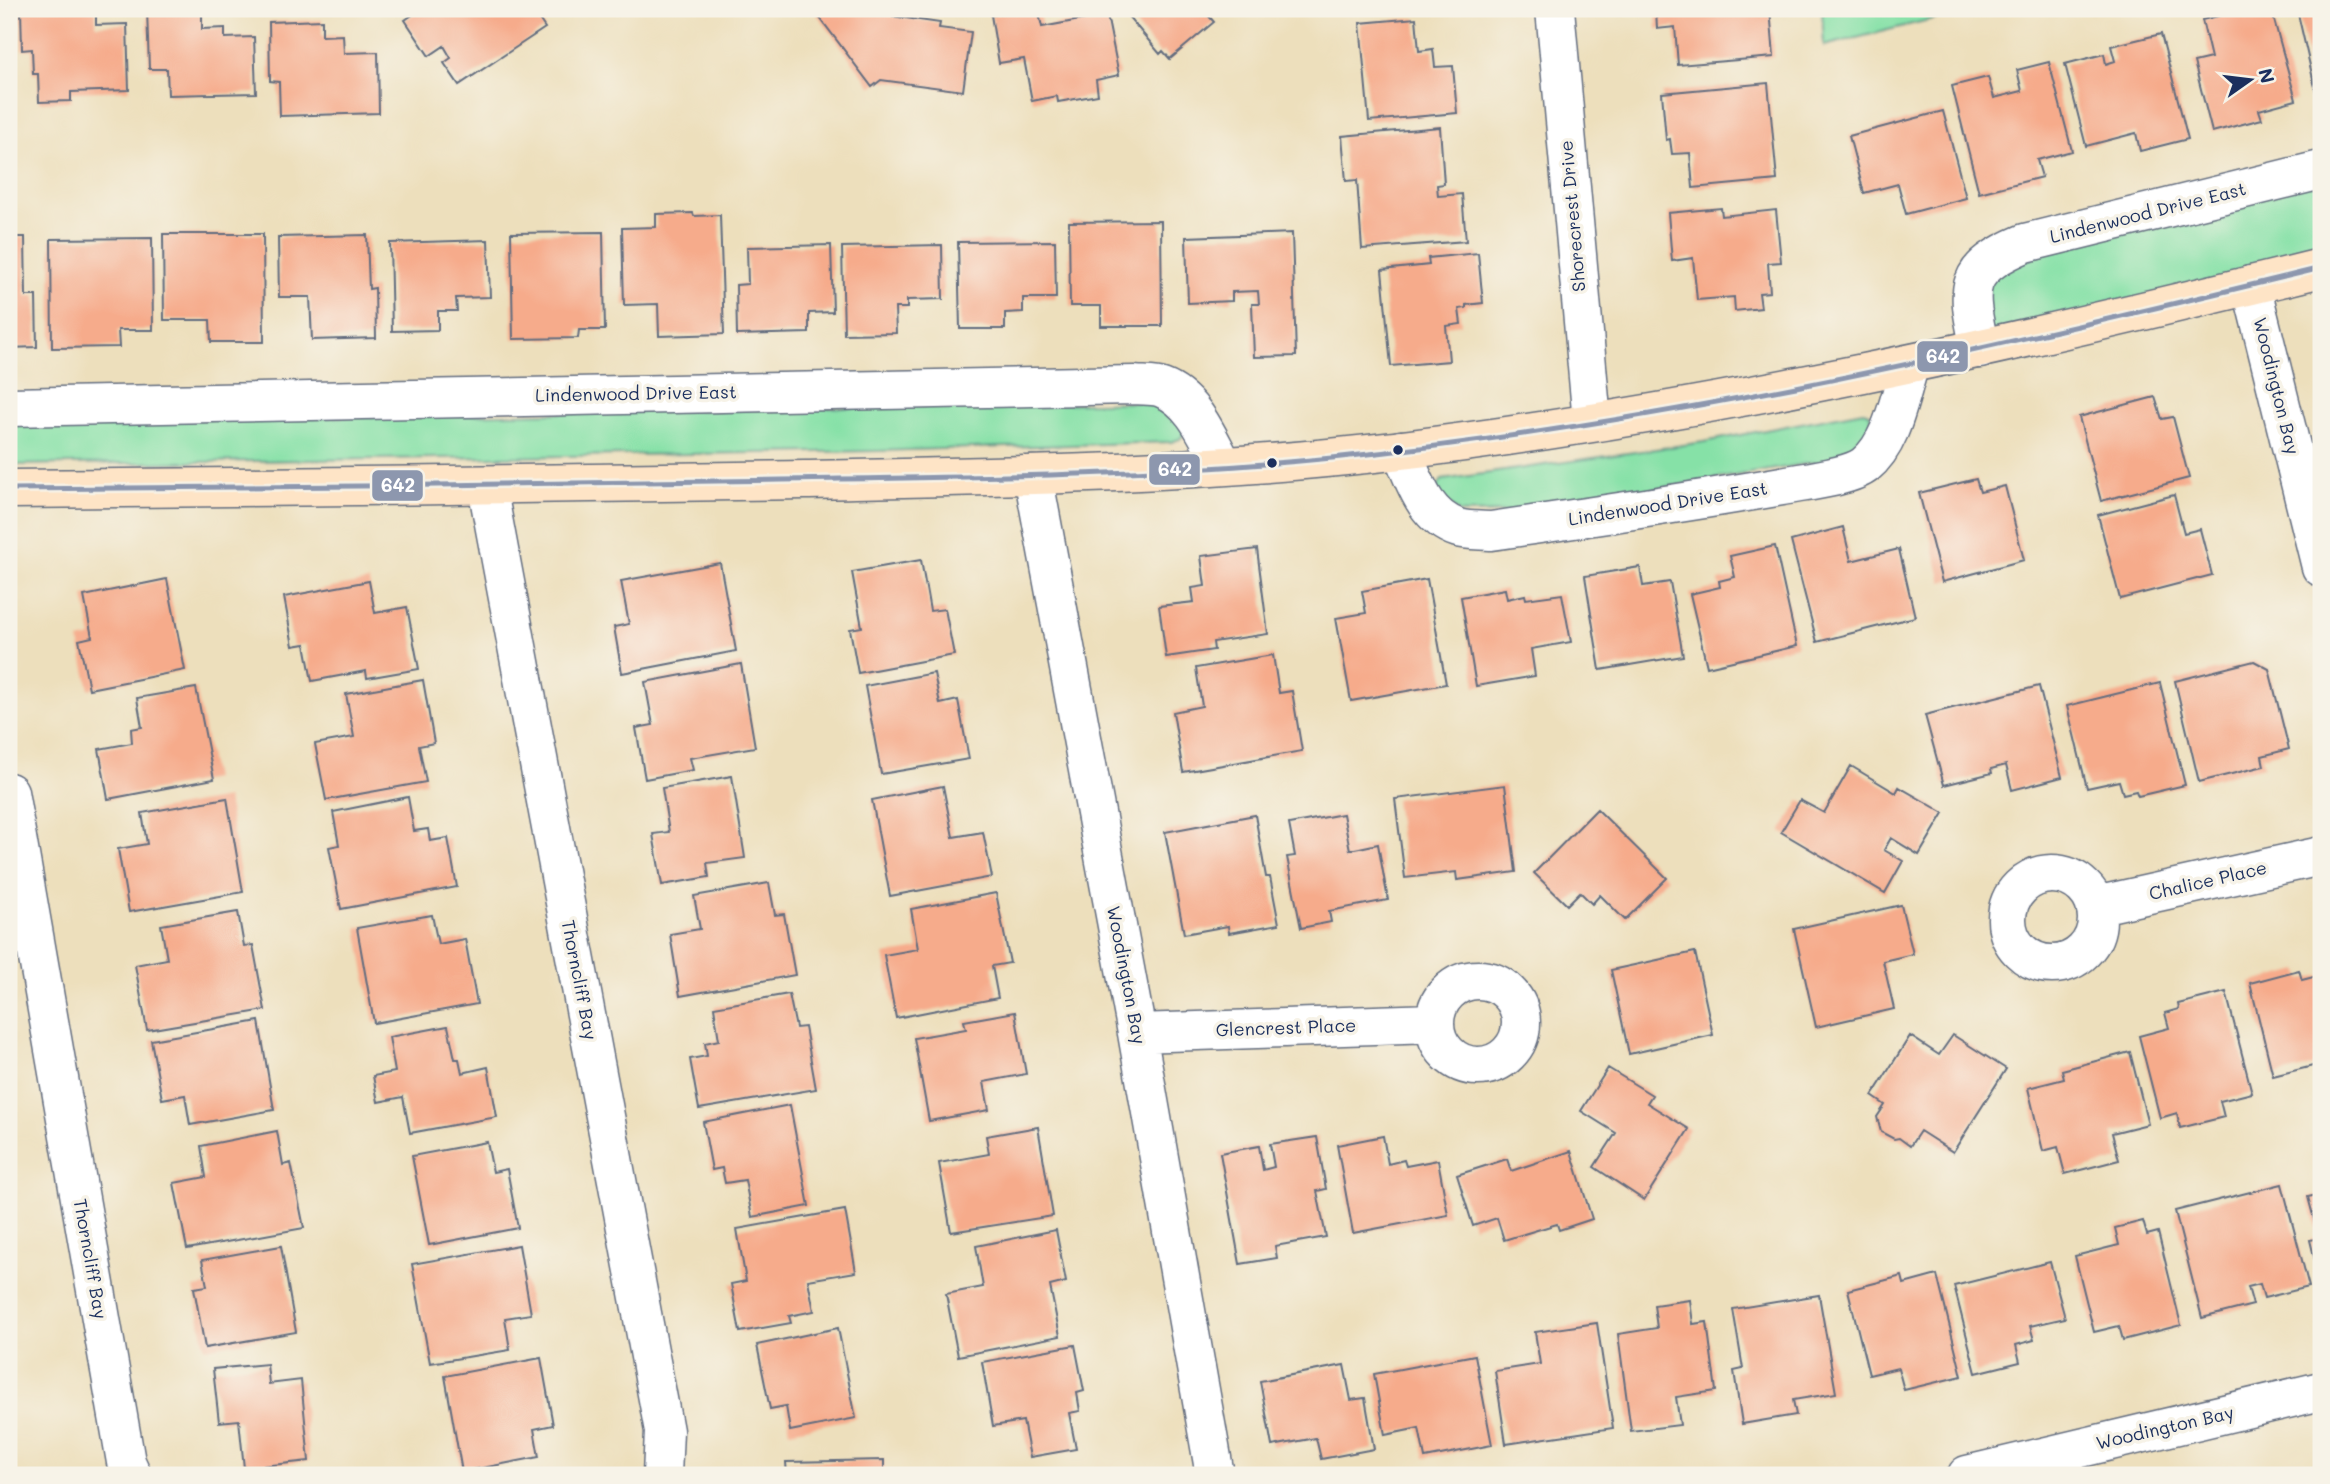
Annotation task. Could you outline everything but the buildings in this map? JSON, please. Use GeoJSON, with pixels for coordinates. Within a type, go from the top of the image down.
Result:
{"type":"FeatureCollection","features":[{"type":"Feature","properties":{"kind":"street","name":"Shorecrest Drive"},"geometry":{"type":"LineString","coordinates":[[1555,9],[1592,422]]}},
{"type":"Feature","properties":{"kind":"street","name":"Lindenwood Drive East"},"geometry":{"type":"LineString","coordinates":[[1980,349],[1970,289],[1982,266],[2002,253],[2025,243],[2321,170]]}},
{"type":"Feature","properties":{"kind":"street"},"geometry":{"type":"LineString","coordinates":[[9,489],[487,486],[1033,475],[1223,465],[1401,450],[1592,422],[1910,364],[2321,268]]}},
{"type":"Feature","properties":{"kind":"street","name":"Woodington Bay"},"geometry":{"type":"LineString","coordinates":[[2251,285],[2321,567]]}},
{"type":"Feature","properties":{"kind":"street","name":"Lindenwood Drive East"},"geometry":{"type":"LineString","coordinates":[[1401,450],[1425,503],[1443,522],[1460,529],[1491,531],[1718,497],[1833,477],[1862,468],[1880,450],[1890,429],[1910,364]]}},
{"type":"Feature","properties":{"kind":"street","name":"Lindenwood Drive East"},"geometry":{"type":"LineString","coordinates":[[9,407],[1135,385],[1162,388],[1181,400],[1192,411],[1223,465]]}},
{"type":"Feature","properties":{"kind":"street","name":"Woodington Bay"},"geometry":{"type":"LineString","coordinates":[[1033,475],[1137,1033],[1215,1475]]}},
{"type":"Feature","properties":{"kind":"street","name":"Thorncliff Bay"},"geometry":{"type":"LineString","coordinates":[[487,486],[664,1431],[662,1475]]}},
{"type":"Feature","properties":{"kind":"street","name":"Thorncliff Bay"},"geometry":{"type":"LineString","coordinates":[[9,792],[125,1462],[132,1475]]}},
{"type":"Feature","properties":{"kind":"street","name":"Chalice Place"},"geometry":{"type":"LineString","coordinates":[[2095,906],[2321,856]]}},
{"type":"Feature","properties":{"kind":"street","name":"Glencrest Place"},"geometry":{"type":"LineString","coordinates":[[1137,1033],[1434,1024]]}},
{"type":"Feature","properties":{"kind":"street","name":"Woodington Bay"},"geometry":{"type":"LineString","coordinates":[[1968,1475],[2321,1391]]}},
{"type":"Feature","properties":{"kind":"green space"},"geometry":{"type":"Polygon","coordinates":[[[1822,9],[1973,9],[1824,46],[1822,9]]]}},
{"type":"Feature","properties":{"kind":"green space"},"geometry":{"type":"Polygon","coordinates":[[[2321,170],[2321,268],[1980,349],[1982,266],[2321,170]]]}},
{"type":"Feature","properties":{"kind":"green space"},"geometry":{"type":"Polygon","coordinates":[[[1153,402],[1170,412],[1185,432],[1180,439],[1171,442],[878,451],[9,465],[9,423],[1153,402]]]}},
{"type":"Feature","properties":{"kind":"green space"},"geometry":{"type":"Polygon","coordinates":[[[1863,411],[1870,413],[1871,422],[1867,436],[1856,447],[1835,459],[1517,512],[1459,513],[1435,490],[1442,480],[1704,442],[1863,411]]]}},
{"type":"Feature","properties":{"kind":"transit line","name":"642"},"geometry":{"type":"LineString","coordinates":[[9,489],[492,485],[989,476],[1195,469],[1332,458],[1582,425],[1706,404],[2076,327],[2321,268]]}}]}
